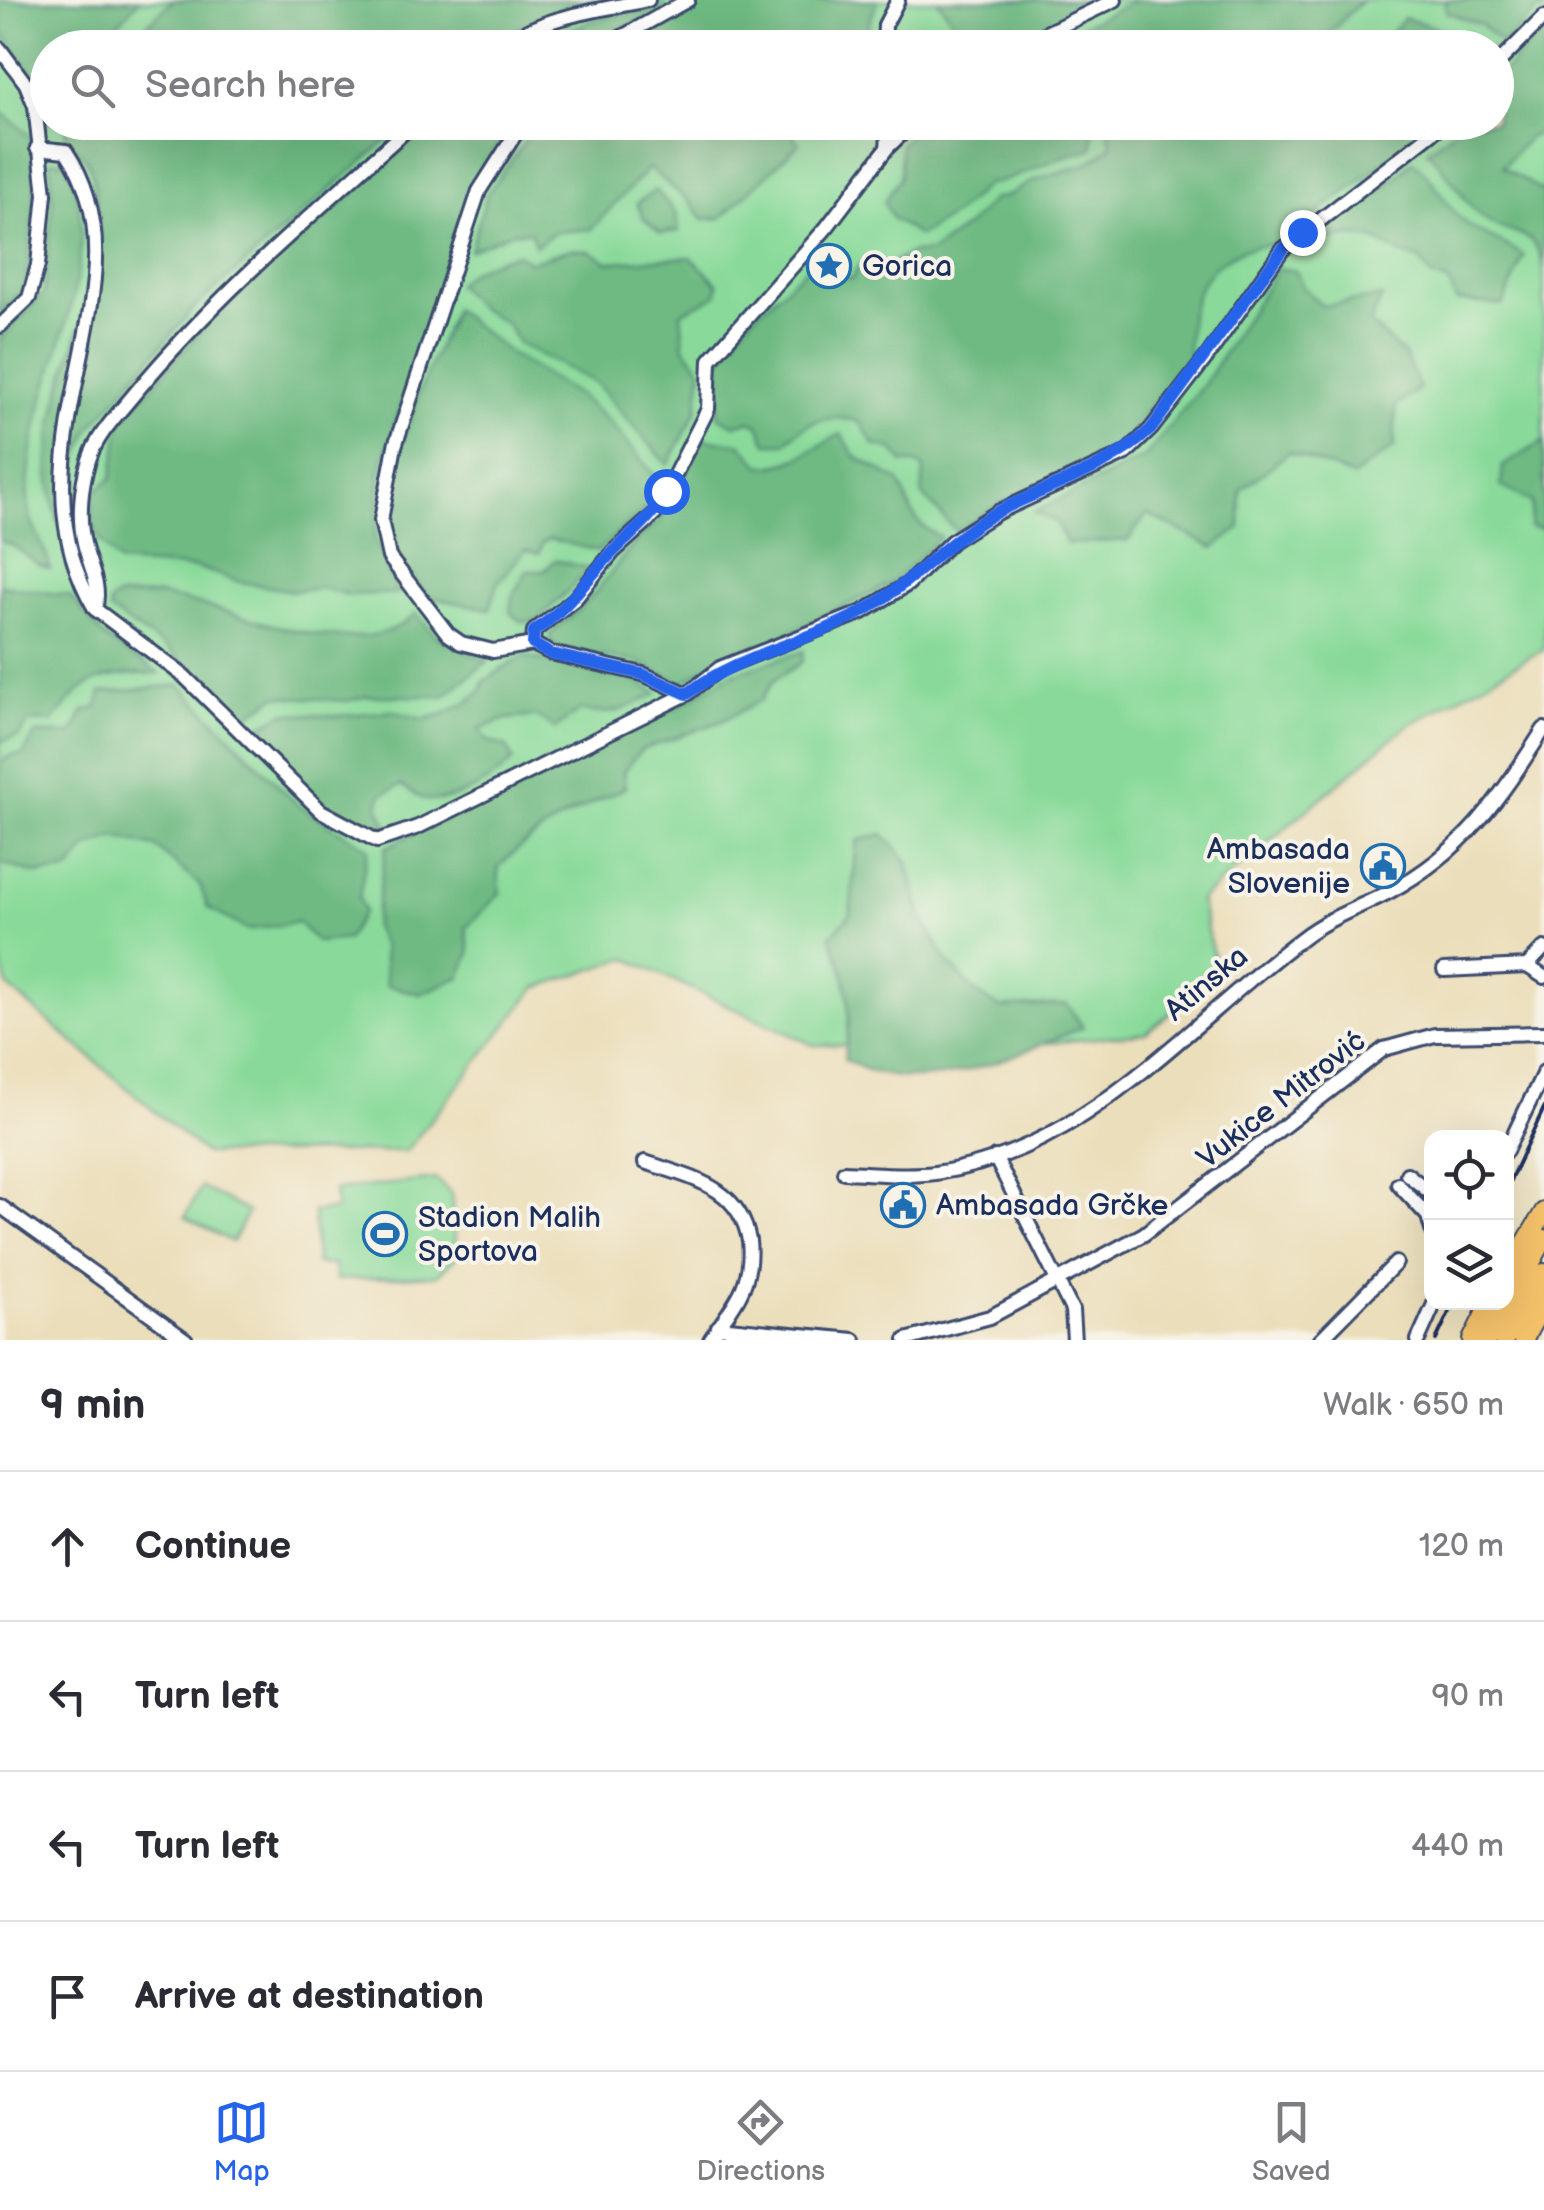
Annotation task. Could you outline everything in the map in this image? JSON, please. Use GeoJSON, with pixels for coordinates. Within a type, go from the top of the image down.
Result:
{"type":"FeatureCollection","features":[{"type":"Feature","properties":{"kind":"main road"},"geometry":{"type":"LineString","coordinates":[[1514,1263],[1544,1212]]}},
{"type":"Feature","properties":{"kind":"main road"},"geometry":{"type":"LineString","coordinates":[[1487,1340],[1544,1238]]}},
{"type":"Feature","properties":{"kind":"main road"},"geometry":{"type":"LineString","coordinates":[[1504,1340],[1544,1273]]}},
{"type":"Feature","properties":{"kind":"main road"},"geometry":{"type":"LineString","coordinates":[[1522,1340],[1544,1302]]}},
{"type":"Feature","properties":{"kind":"main road"},"geometry":{"type":"LineString","coordinates":[[1472,1340],[1487,1310]]}},
{"type":"Feature","properties":{"kind":"street"},"geometry":{"type":"LineString","coordinates":[[533,30],[585,13],[648,0]]}},
{"type":"Feature","properties":{"kind":"street"},"geometry":{"type":"LineString","coordinates":[[634,30],[688,0]]}},
{"type":"Feature","properties":{"kind":"street"},"geometry":{"type":"LineString","coordinates":[[884,30],[898,0]]}},
{"type":"Feature","properties":{"kind":"street"},"geometry":{"type":"LineString","coordinates":[[1053,30],[1115,0]]}},
{"type":"Feature","properties":{"kind":"street"},"geometry":{"type":"LineString","coordinates":[[1514,47],[1544,16]]}},
{"type":"Feature","properties":{"kind":"street"},"geometry":{"type":"LineString","coordinates":[[0,49],[30,94]]}},
{"type":"Feature","properties":{"kind":"street"},"geometry":{"type":"LineString","coordinates":[[0,326],[29,298],[38,265],[44,194],[37,140]]}},
{"type":"Feature","properties":{"kind":"street"},"geometry":{"type":"LineString","coordinates":[[95,608],[100,594],[83,539],[82,506],[89,458],[98,440],[185,336],[274,247],[395,140]]}},
{"type":"Feature","properties":{"kind":"street"},"geometry":{"type":"LineString","coordinates":[[512,140],[480,191],[395,446],[381,520],[389,558],[448,634],[493,651],[533,644],[551,654],[642,674],[687,694]]}},
{"type":"Feature","properties":{"kind":"street"},"geometry":{"type":"LineString","coordinates":[[886,148],[887,140]]}},
{"type":"Feature","properties":{"kind":"street"},"geometry":{"type":"LineString","coordinates":[[533,644],[534,631],[575,599],[613,552],[655,514],[708,409],[710,360],[827,227],[895,140]]}},
{"type":"Feature","properties":{"kind":"street"},"geometry":{"type":"LineString","coordinates":[[50,524],[78,589],[95,608],[184,676],[320,811],[377,840],[418,826],[687,694],[720,668],[863,612],[908,584],[952,541],[998,512],[1126,453],[1151,429],[1206,358],[1282,250],[1423,140]]}},
{"type":"Feature","properties":{"kind":"street"},"geometry":{"type":"LineString","coordinates":[[36,148],[66,152],[82,174],[89,207],[84,291],[66,348]]}},
{"type":"Feature","properties":{"kind":"street","name":"Atinska"},"geometry":{"type":"LineString","coordinates":[[844,1172],[931,1173],[994,1157],[1076,1122],[1314,929],[1392,890],[1445,856],[1499,799],[1544,728]]}},
{"type":"Feature","properties":{"kind":"street"},"geometry":{"type":"LineString","coordinates":[[1528,966],[1544,948]]}},
{"type":"Feature","properties":{"kind":"street"},"geometry":{"type":"LineString","coordinates":[[1444,970],[1528,966],[1544,978]]}},
{"type":"Feature","properties":{"kind":"street","name":"Vukice Mitrović"},"geometry":{"type":"LineString","coordinates":[[906,1340],[990,1317],[1180,1210],[1384,1049],[1435,1035],[1544,1033]]}},
{"type":"Feature","properties":{"kind":"street"},"geometry":{"type":"LineString","coordinates":[[1514,1134],[1544,1072]]}},
{"type":"Feature","properties":{"kind":"street"},"geometry":{"type":"LineString","coordinates":[[994,1157],[1072,1310],[1074,1340]]}},
{"type":"Feature","properties":{"kind":"street"},"geometry":{"type":"LineString","coordinates":[[646,1162],[720,1190],[743,1219],[750,1248],[747,1275],[714,1334],[854,1340]]}},
{"type":"Feature","properties":{"kind":"street"},"geometry":{"type":"LineString","coordinates":[[1424,1190],[1402,1179],[1424,1210]]}},
{"type":"Feature","properties":{"kind":"street"},"geometry":{"type":"LineString","coordinates":[[0,1206],[182,1339]]}},
{"type":"Feature","properties":{"kind":"street"},"geometry":{"type":"LineString","coordinates":[[1320,1340],[1396,1263]]}},
{"type":"Feature","properties":{"kind":"street"},"geometry":{"type":"LineString","coordinates":[[1418,1340],[1432,1310]]}},
{"type":"Feature","properties":{"kind":"green space"},"geometry":{"type":"Polygon","coordinates":[[[0,0],[1544,0],[1544,649],[1404,728],[1200,900],[1218,975],[1145,1033],[1029,1045],[813,1045],[626,958],[536,988],[406,1151],[205,1154],[8,987],[0,958],[0,0]]]}},
{"type":"Feature","properties":{"kind":"green space"},"geometry":{"type":"Polygon","coordinates":[[[0,0],[139,0],[112,30],[30,30],[30,72],[0,29],[0,0]]]}},
{"type":"Feature","properties":{"kind":"green space"},"geometry":{"type":"Polygon","coordinates":[[[173,0],[607,0],[513,30],[142,30],[173,0]]]}},
{"type":"Feature","properties":{"kind":"green space"},"geometry":{"type":"Polygon","coordinates":[[[703,0],[878,0],[867,30],[655,30],[703,0]]]}},
{"type":"Feature","properties":{"kind":"green space"},"geometry":{"type":"Polygon","coordinates":[[[937,0],[1098,0],[1034,30],[954,30],[937,0]]]}},
{"type":"Feature","properties":{"kind":"green space"},"geometry":{"type":"Polygon","coordinates":[[[1136,0],[1362,0],[1333,30],[1074,30],[1136,0]]]}},
{"type":"Feature","properties":{"kind":"green space"},"geometry":{"type":"Polygon","coordinates":[[[1446,0],[1541,0],[1543,6],[1514,34],[1514,30],[1486,30],[1446,12],[1446,0]]]}},
{"type":"Feature","properties":{"kind":"green space"},"geometry":{"type":"Polygon","coordinates":[[[667,6],[620,30],[568,30],[592,21],[667,6]]]}},
{"type":"Feature","properties":{"kind":"green space"},"geometry":{"type":"Polygon","coordinates":[[[1404,18],[1444,30],[1394,30],[1404,18]]]}},
{"type":"Feature","properties":{"kind":"green space"},"geometry":{"type":"Polygon","coordinates":[[[1544,28],[1544,131],[1528,138],[1502,167],[1544,192],[1544,267],[1529,239],[1498,227],[1479,214],[1427,151],[1441,140],[1514,140],[1514,61],[1544,28]]]}},
{"type":"Feature","properties":{"kind":"green space"},"geometry":{"type":"Polygon","coordinates":[[[0,111],[32,140],[35,201],[26,288],[0,313],[0,111]]]}},
{"type":"Feature","properties":{"kind":"green space"},"geometry":{"type":"Polygon","coordinates":[[[67,140],[387,140],[195,307],[90,429],[78,458],[73,527],[79,558],[72,559],[52,496],[49,455],[53,422],[95,264],[96,198],[85,158],[67,140]]]}},
{"type":"Feature","properties":{"kind":"green space"},"geometry":{"type":"Polygon","coordinates":[[[412,140],[500,140],[475,180],[381,468],[375,540],[398,593],[349,595],[321,588],[293,591],[236,581],[199,568],[120,563],[100,539],[93,523],[94,492],[112,478],[121,422],[211,319],[412,140]]]}},
{"type":"Feature","properties":{"kind":"green space"},"geometry":{"type":"Polygon","coordinates":[[[526,140],[797,140],[799,144],[721,218],[703,219],[690,202],[649,168],[591,229],[555,232],[535,246],[531,232],[513,232],[470,250],[487,194],[526,140]]]}},
{"type":"Feature","properties":{"kind":"green space"},"geometry":{"type":"Polygon","coordinates":[[[1092,140],[1092,149],[987,184],[957,212],[919,236],[893,219],[884,202],[900,177],[901,143],[1092,140]]]}},
{"type":"Feature","properties":{"kind":"green space"},"geometry":{"type":"Polygon","coordinates":[[[1110,140],[1413,140],[1278,244],[1234,254],[1205,278],[1191,314],[1189,359],[1117,449],[999,504],[957,532],[922,494],[924,468],[917,463],[903,463],[894,450],[874,445],[860,422],[839,418],[819,421],[785,443],[767,443],[759,425],[749,421],[734,425],[718,416],[720,361],[745,324],[809,266],[852,279],[858,266],[871,256],[884,267],[911,253],[931,252],[967,226],[993,199],[1080,166],[1112,145],[1110,140]]]}},
{"type":"Feature","properties":{"kind":"green space"},"geometry":{"type":"Polygon","coordinates":[[[50,161],[65,161],[78,199],[81,237],[69,313],[36,428],[29,479],[29,513],[50,569],[0,541],[0,340],[44,293],[52,207],[50,161]]]}},
{"type":"Feature","properties":{"kind":"green space"},"geometry":{"type":"Polygon","coordinates":[[[1412,161],[1464,222],[1524,256],[1503,305],[1456,301],[1449,282],[1432,277],[1418,258],[1373,239],[1345,237],[1298,249],[1382,190],[1412,161]]]}},
{"type":"Feature","properties":{"kind":"green space"},"geometry":{"type":"Polygon","coordinates":[[[656,190],[676,213],[679,231],[660,233],[643,218],[637,203],[656,190]]]}},
{"type":"Feature","properties":{"kind":"green space"},"geometry":{"type":"Polygon","coordinates":[[[571,249],[589,251],[609,262],[691,257],[718,284],[717,295],[681,313],[684,346],[702,370],[697,410],[668,465],[596,383],[519,344],[507,324],[479,308],[456,284],[477,268],[501,258],[518,254],[530,262],[571,249]]]}},
{"type":"Feature","properties":{"kind":"green space"},"geometry":{"type":"Polygon","coordinates":[[[1278,268],[1296,271],[1303,287],[1322,306],[1382,297],[1370,323],[1405,356],[1420,388],[1396,406],[1394,447],[1353,476],[1289,452],[1241,490],[1240,528],[1214,548],[1147,514],[1128,540],[1067,544],[1056,522],[1035,512],[1146,456],[1206,381],[1278,268]]]}},
{"type":"Feature","properties":{"kind":"green space"},"geometry":{"type":"Polygon","coordinates":[[[454,309],[512,355],[578,395],[609,422],[660,482],[644,510],[598,551],[550,539],[542,543],[539,554],[525,550],[497,584],[490,609],[428,597],[398,560],[389,527],[389,497],[405,430],[454,309]]]}},
{"type":"Feature","properties":{"kind":"green space"},"geometry":{"type":"Polygon","coordinates":[[[841,434],[856,457],[899,481],[918,521],[941,537],[891,584],[769,643],[731,653],[681,683],[638,662],[559,649],[550,642],[550,634],[589,600],[641,535],[661,521],[703,439],[741,444],[761,466],[793,460],[841,434]]]}},
{"type":"Feature","properties":{"kind":"green space"},"geometry":{"type":"Polygon","coordinates":[[[1544,441],[1544,529],[1530,527],[1532,502],[1501,486],[1503,466],[1544,441]]]}},
{"type":"Feature","properties":{"kind":"green space"},"geometry":{"type":"Polygon","coordinates":[[[555,560],[591,569],[536,621],[522,622],[511,614],[511,602],[518,587],[527,571],[544,571],[555,560]]]}},
{"type":"Feature","properties":{"kind":"green space"},"geometry":{"type":"Polygon","coordinates":[[[0,585],[70,596],[106,639],[159,673],[98,680],[77,694],[53,721],[29,722],[19,736],[0,742],[0,585]]]}},
{"type":"Feature","properties":{"kind":"green space"},"geometry":{"type":"Polygon","coordinates":[[[157,595],[327,636],[361,637],[391,630],[416,613],[438,638],[488,661],[444,696],[368,696],[347,701],[277,696],[243,718],[168,649],[110,611],[109,603],[117,597],[157,595]]]}},
{"type":"Feature","properties":{"kind":"green space"},"geometry":{"type":"Polygon","coordinates":[[[804,651],[802,662],[773,681],[761,700],[722,721],[641,750],[623,772],[625,788],[557,822],[526,842],[498,868],[500,893],[466,928],[470,953],[460,977],[420,994],[386,985],[383,946],[374,927],[386,847],[674,708],[731,674],[804,651]]]}},
{"type":"Feature","properties":{"kind":"green space"},"geometry":{"type":"Polygon","coordinates":[[[523,656],[633,679],[657,693],[620,710],[580,710],[555,729],[536,716],[506,719],[479,729],[488,741],[507,747],[513,760],[486,782],[451,798],[425,799],[401,785],[381,795],[379,808],[387,825],[367,824],[329,808],[294,779],[249,732],[285,713],[337,716],[392,711],[423,719],[441,715],[468,702],[481,691],[484,681],[523,656]]]}},
{"type":"Feature","properties":{"kind":"green space"},"geometry":{"type":"Polygon","coordinates":[[[180,685],[298,805],[368,848],[359,898],[364,911],[347,939],[317,942],[298,922],[248,930],[208,908],[200,885],[156,847],[115,837],[87,847],[69,871],[36,874],[0,863],[0,763],[11,755],[23,755],[35,734],[72,734],[84,711],[97,708],[101,693],[180,685]]]}},
{"type":"Feature","properties":{"kind":"green space"},"geometry":{"type":"Polygon","coordinates":[[[883,834],[907,860],[922,918],[946,960],[976,992],[1000,1008],[1067,1004],[1083,1027],[995,1062],[934,1077],[903,1078],[873,1072],[844,1059],[848,996],[830,936],[850,915],[857,841],[883,834]]]}},
{"type":"Feature","properties":{"kind":"green space","name":"Stadion Malih Sportova"},"geometry":{"type":"Polygon","coordinates":[[[436,1179],[451,1194],[457,1257],[437,1275],[336,1280],[334,1265],[316,1264],[313,1212],[336,1209],[334,1190],[436,1179]]]}},
{"type":"Feature","properties":{"kind":"green space"},"geometry":{"type":"Polygon","coordinates":[[[201,1187],[248,1212],[232,1242],[185,1217],[201,1187]]]}},
{"type":"Feature","properties":{"kind":"railway"},"geometry":{"type":"LineString","coordinates":[[1514,1172],[1544,1108]]}},
{"type":"Feature","properties":{"kind":"railway"},"geometry":{"type":"LineString","coordinates":[[1436,1340],[1450,1310]]}},
{"type":"Feature","properties":{"kind":"place","name":"Gorica"},"geometry":{"type":"Point","coordinates":[829,266]}},
{"type":"Feature","properties":{"kind":"place","name":"Ambasada Slovenije"},"geometry":{"type":"Point","coordinates":[1383,866]}},
{"type":"Feature","properties":{"kind":"place","name":"Ambasada Grčke"},"geometry":{"type":"Point","coordinates":[903,1205]}},
{"type":"Feature","properties":{"kind":"place","name":"Stadion Malih Sportova"},"geometry":{"type":"Point","coordinates":[385,1234]}},
{"type":"Feature","properties":{"kind":"route"},"geometry":{"type":"LineString","coordinates":[[666,491],[655,514],[613,552],[575,599],[534,631],[533,644],[551,654],[642,674],[687,694],[720,668],[816,634],[863,612],[908,584],[952,541],[998,512],[1126,453],[1151,429],[1266,270],[1302,232]]}}]}
